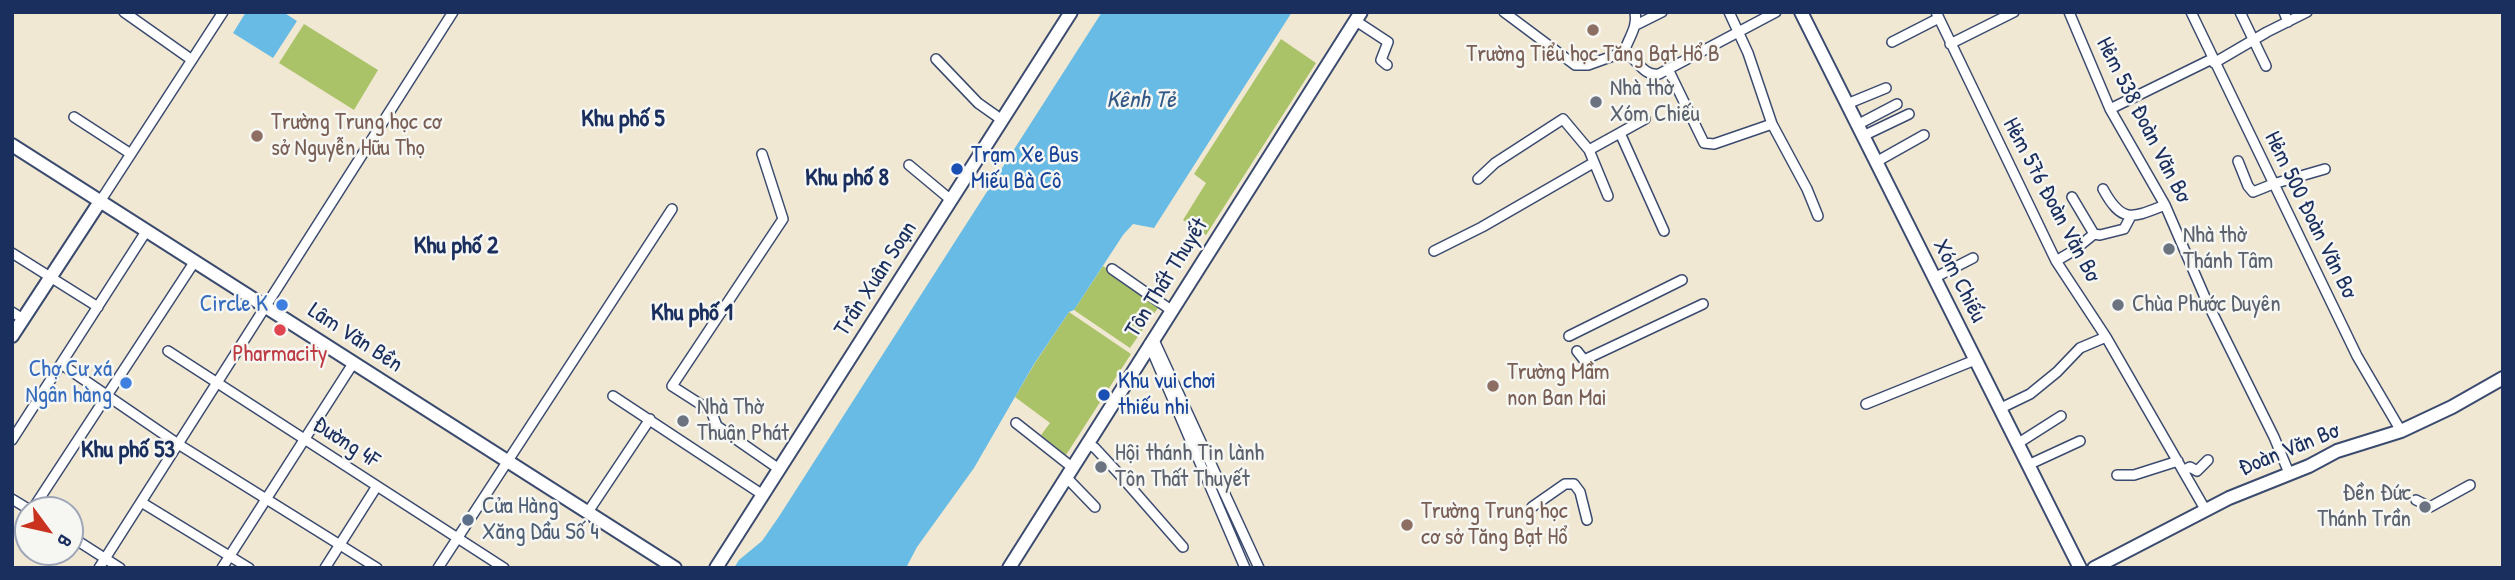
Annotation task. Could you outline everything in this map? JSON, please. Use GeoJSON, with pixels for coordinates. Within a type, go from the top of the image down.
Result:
{"type":"FeatureCollection","features":[{"type":"Feature","properties":{"kind":"street"},"geometry":{"type":"LineString","coordinates":[[124,12],[192,60]]}},
{"type":"Feature","properties":{"kind":"street"},"geometry":{"type":"LineString","coordinates":[[12,336],[18,316],[51,276],[223,12]]}},
{"type":"Feature","properties":{"kind":"street"},"geometry":{"type":"LineString","coordinates":[[99,568],[453,12]]}},
{"type":"Feature","properties":{"kind":"street","name":"Trần Xuân Soạn"},"geometry":{"type":"LineString","coordinates":[[716,568],[1071,12]]}},
{"type":"Feature","properties":{"kind":"street"},"geometry":{"type":"LineString","coordinates":[[1504,12],[1575,65],[1588,65],[1624,52]]}},
{"type":"Feature","properties":{"kind":"street"},"geometry":{"type":"LineString","coordinates":[[1635,12],[1636,25]]}},
{"type":"Feature","properties":{"kind":"street"},"geometry":{"type":"LineString","coordinates":[[1624,52],[1636,25],[1662,12]]}},
{"type":"Feature","properties":{"kind":"street"},"geometry":{"type":"LineString","coordinates":[[1729,12],[1748,53],[1772,124],[1807,189],[1818,216]]}},
{"type":"Feature","properties":{"kind":"street"},"geometry":{"type":"LineString","coordinates":[[1624,52],[1634,58],[1643,70],[1654,75],[1738,34],[1776,12]]}},
{"type":"Feature","properties":{"kind":"street","name":"Xóm Chiếu"},"geometry":{"type":"LineString","coordinates":[[1801,12],[2080,568]]}},
{"type":"Feature","properties":{"kind":"street"},"geometry":{"type":"LineString","coordinates":[[1950,44],[2014,12]]}},
{"type":"Feature","properties":{"kind":"street","name":"Hẻm 538 Đoàn Văn Bơ"},"geometry":{"type":"LineString","coordinates":[[2069,12],[2110,109],[2165,205],[2207,302],[2289,473]]}},
{"type":"Feature","properties":{"kind":"street","name":"Hẻm 500 Đoàn Văn Bơ"},"geometry":{"type":"LineString","coordinates":[[2191,12],[2357,356],[2401,431]]}},
{"type":"Feature","properties":{"kind":"street"},"geometry":{"type":"LineString","coordinates":[[2240,12],[2266,66]]}},
{"type":"Feature","properties":{"kind":"street"},"geometry":{"type":"LineString","coordinates":[[2284,12],[2288,22]]}},
{"type":"Feature","properties":{"kind":"street"},"geometry":{"type":"LineString","coordinates":[[2110,109],[2255,41],[2307,12]]}},
{"type":"Feature","properties":{"kind":"street"},"geometry":{"type":"LineString","coordinates":[[1892,42],[1937,15]]}},
{"type":"Feature","properties":{"kind":"street","name":"Hẻm 576 Đoàn Văn Bơ"},"geometry":{"type":"LineString","coordinates":[[1937,15],[2056,261],[2106,337],[2205,509]]}},
{"type":"Feature","properties":{"kind":"street"},"geometry":{"type":"LineString","coordinates":[[1358,17],[1388,42],[1381,60],[1387,65]]}},
{"type":"Feature","properties":{"kind":"street","name":"Tôn Thất Thuyết"},"geometry":{"type":"LineString","coordinates":[[1009,568],[1358,17]]}},
{"type":"Feature","properties":{"kind":"street"},"geometry":{"type":"LineString","coordinates":[[936,59],[978,103],[1002,120]]}},
{"type":"Feature","properties":{"kind":"street"},"geometry":{"type":"LineString","coordinates":[[1668,69],[1704,143],[1714,144],[1772,124]]}},
{"type":"Feature","properties":{"kind":"street"},"geometry":{"type":"LineString","coordinates":[[1847,104],[1886,88]]}},
{"type":"Feature","properties":{"kind":"street"},"geometry":{"type":"LineString","coordinates":[[1860,130],[1897,104]]}},
{"type":"Feature","properties":{"kind":"street"},"geometry":{"type":"LineString","coordinates":[[1860,130],[1909,114]]}},
{"type":"Feature","properties":{"kind":"street"},"geometry":{"type":"LineString","coordinates":[[74,117],[131,154]]}},
{"type":"Feature","properties":{"kind":"street"},"geometry":{"type":"LineString","coordinates":[[1478,179],[1495,163],[1563,118],[1590,150],[1608,196]]}},
{"type":"Feature","properties":{"kind":"street"},"geometry":{"type":"LineString","coordinates":[[1590,150],[1645,119]]}},
{"type":"Feature","properties":{"kind":"street"},"geometry":{"type":"LineString","coordinates":[[1620,133],[1664,232]]}},
{"type":"Feature","properties":{"kind":"street"},"geometry":{"type":"LineString","coordinates":[[1875,162],[1924,135]]}},
{"type":"Feature","properties":{"kind":"street","name":"Lâm Văn Bền"},"geometry":{"type":"LineString","coordinates":[[12,145],[675,568]]}},
{"type":"Feature","properties":{"kind":"street"},"geometry":{"type":"LineString","coordinates":[[762,154],[783,219],[672,386],[711,411],[717,426],[779,469]]}},
{"type":"Feature","properties":{"kind":"street"},"geometry":{"type":"LineString","coordinates":[[2238,161],[2253,192],[2325,169]]}},
{"type":"Feature","properties":{"kind":"street"},"geometry":{"type":"LineString","coordinates":[[1434,251],[1482,227],[1593,163]]}},
{"type":"Feature","properties":{"kind":"street"},"geometry":{"type":"LineString","coordinates":[[909,165],[951,200]]}},
{"type":"Feature","properties":{"kind":"street"},"geometry":{"type":"LineString","coordinates":[[2103,189],[2113,207],[2124,216],[2165,205]]}},
{"type":"Feature","properties":{"kind":"street"},"geometry":{"type":"LineString","coordinates":[[2072,197],[2094,234]]}},
{"type":"Feature","properties":{"kind":"street"},"geometry":{"type":"LineString","coordinates":[[438,568],[672,209]]}},
{"type":"Feature","properties":{"kind":"street"},"geometry":{"type":"LineString","coordinates":[[2056,261],[2094,234],[2124,229],[2131,216]]}},
{"type":"Feature","properties":{"kind":"street"},"geometry":{"type":"LineString","coordinates":[[12,440],[147,230]]}},
{"type":"Feature","properties":{"kind":"street"},"geometry":{"type":"LineString","coordinates":[[12,253],[98,307]]}},
{"type":"Feature","properties":{"kind":"street"},"geometry":{"type":"LineString","coordinates":[[1934,278],[1973,258]]}},
{"type":"Feature","properties":{"kind":"street"},"geometry":{"type":"LineString","coordinates":[[40,496],[195,261]]}},
{"type":"Feature","properties":{"kind":"street"},"geometry":{"type":"LineString","coordinates":[[1112,269],[1171,310]]}},
{"type":"Feature","properties":{"kind":"street"},"geometry":{"type":"LineString","coordinates":[[1569,336],[1682,280]]}},
{"type":"Feature","properties":{"kind":"street"},"geometry":{"type":"LineString","coordinates":[[1577,351],[1584,360],[1703,304]]}},
{"type":"Feature","properties":{"kind":"street"},"geometry":{"type":"LineString","coordinates":[[1999,409],[2030,394],[2080,348],[2106,337]]}},
{"type":"Feature","properties":{"kind":"street"},"geometry":{"type":"LineString","coordinates":[[1151,341],[1245,568]]}},
{"type":"Feature","properties":{"kind":"street"},"geometry":{"type":"LineString","coordinates":[[1151,341],[1259,568]]}},
{"type":"Feature","properties":{"kind":"street","name":"Đường 4F"},"geometry":{"type":"LineString","coordinates":[[168,351],[504,568]]}},
{"type":"Feature","properties":{"kind":"street"},"geometry":{"type":"LineString","coordinates":[[1866,404],[1975,360]]}},
{"type":"Feature","properties":{"kind":"street"},"geometry":{"type":"LineString","coordinates":[[222,568],[354,362]]}},
{"type":"Feature","properties":{"kind":"street"},"geometry":{"type":"LineString","coordinates":[[61,364],[178,444],[377,568]]}},
{"type":"Feature","properties":{"kind":"street","name":"Đoàn Văn Bơ"},"geometry":{"type":"LineString","coordinates":[[2094,568],[2205,509],[2337,451],[2401,431],[2452,407],[2503,378]]}},
{"type":"Feature","properties":{"kind":"street"},"geometry":{"type":"LineString","coordinates":[[614,396],[763,495]]}},
{"type":"Feature","properties":{"kind":"street"},"geometry":{"type":"LineString","coordinates":[[2017,444],[2062,416]]}},
{"type":"Feature","properties":{"kind":"street"},"geometry":{"type":"LineString","coordinates":[[588,512],[650,419]]}},
{"type":"Feature","properties":{"kind":"street"},"geometry":{"type":"LineString","coordinates":[[1016,423],[1070,473],[1096,507]]}},
{"type":"Feature","properties":{"kind":"street"},"geometry":{"type":"LineString","coordinates":[[2028,465],[2080,441]]}},
{"type":"Feature","properties":{"kind":"street"},"geometry":{"type":"LineString","coordinates":[[1088,444],[1120,475],[1182,547]]}},
{"type":"Feature","properties":{"kind":"street"},"geometry":{"type":"LineString","coordinates":[[2183,471],[2190,467],[2197,471],[2208,460]]}},
{"type":"Feature","properties":{"kind":"street"},"geometry":{"type":"LineString","coordinates":[[2116,475],[2134,475],[2178,461]]}},
{"type":"Feature","properties":{"kind":"street"},"geometry":{"type":"LineString","coordinates":[[1532,507],[1565,484],[1574,484],[1580,492],[1587,520]]}},
{"type":"Feature","properties":{"kind":"street"},"geometry":{"type":"LineString","coordinates":[[2416,500],[2430,507],[2470,485]]}},
{"type":"Feature","properties":{"kind":"street"},"geometry":{"type":"LineString","coordinates":[[325,568],[377,486]]}},
{"type":"Feature","properties":{"kind":"street"},"geometry":{"type":"LineString","coordinates":[[141,502],[249,568]]}},
{"type":"Feature","properties":{"kind":"street"},"geometry":{"type":"LineString","coordinates":[[84,545],[120,568]]}},
{"type":"Feature","properties":{"kind":"green space"},"geometry":{"type":"Polygon","coordinates":[[[304,24],[378,70],[354,110],[279,63],[304,24]]]}},
{"type":"Feature","properties":{"kind":"green space"},"geometry":{"type":"Polygon","coordinates":[[[1281,39],[1316,63],[1206,235],[1183,220],[1206,183],[1194,174],[1281,39]]]}},
{"type":"Feature","properties":{"kind":"green space"},"geometry":{"type":"Polygon","coordinates":[[[1103,266],[1160,305],[1130,348],[1074,310],[1103,266]]]}},
{"type":"Feature","properties":{"kind":"green space"},"geometry":{"type":"Polygon","coordinates":[[[1069,312],[1131,354],[1066,455],[1041,435],[1050,423],[1015,397],[1069,312]]]}},
{"type":"Feature","properties":{"kind":"water"},"geometry":{"type":"Polygon","coordinates":[[[246,12],[283,12],[297,21],[273,58],[233,33],[246,12]]]}},
{"type":"Feature","properties":{"kind":"water","name":"Kênh Tẻ"},"geometry":{"type":"Polygon","coordinates":[[[1102,12],[1292,12],[1154,228],[1133,224],[1074,310],[1069,312],[1034,364],[974,468],[917,547],[906,568],[734,568],[739,560],[762,541],[778,518],[1102,12]]]}},
{"type":"Feature","properties":{"kind":"place","name":"Trường Tiểu học Tăng Bạt Hổ B"},"geometry":{"type":"Point","coordinates":[1593,30]}},
{"type":"Feature","properties":{"kind":"place","name":"Nhà thờ Xóm Chiếu"},"geometry":{"type":"Point","coordinates":[1596,102]}},
{"type":"Feature","properties":{"kind":"place","name":"Trường Trung học cơ sở Nguyễn Hữu Thọ"},"geometry":{"type":"Point","coordinates":[257,136]}},
{"type":"Feature","properties":{"kind":"place","name":"Trạm Xe Bus Miếu Bà Cô"},"geometry":{"type":"Point","coordinates":[957,169]}},
{"type":"Feature","properties":{"kind":"place","name":"Nhà thờ Thánh Tâm"},"geometry":{"type":"Point","coordinates":[2169,249]}},
{"type":"Feature","properties":{"kind":"place","name":"Circle K"},"geometry":{"type":"Point","coordinates":[282,305]}},
{"type":"Feature","properties":{"kind":"place","name":"Chùa Phước Duyên"},"geometry":{"type":"Point","coordinates":[2118,305]}},
{"type":"Feature","properties":{"kind":"place","name":"Pharmacity"},"geometry":{"type":"Point","coordinates":[280,330]}},
{"type":"Feature","properties":{"kind":"place","name":"Chợ Cư xá Ngân hàng"},"geometry":{"type":"Point","coordinates":[126,383]}},
{"type":"Feature","properties":{"kind":"place","name":"Trường Mầm non Ban Mai"},"geometry":{"type":"Point","coordinates":[1493,386]}},
{"type":"Feature","properties":{"kind":"place","name":"Khu vui chơi thiếu nhi"},"geometry":{"type":"Point","coordinates":[1104,395]}},
{"type":"Feature","properties":{"kind":"place","name":"Nhà Thờ Thuận Phát"},"geometry":{"type":"Point","coordinates":[683,421]}},
{"type":"Feature","properties":{"kind":"place","name":"Hội thánh Tin lành Tôn Thất Thuyết"},"geometry":{"type":"Point","coordinates":[1101,467]}},
{"type":"Feature","properties":{"kind":"place","name":"Đền Đức Thánh Trần"},"geometry":{"type":"Point","coordinates":[2425,507]}},
{"type":"Feature","properties":{"kind":"place","name":"Cửa Hàng Xăng Dầu Số 4"},"geometry":{"type":"Point","coordinates":[468,520]}},
{"type":"Feature","properties":{"kind":"place","name":"Trường Trung học cơ sở Tăng Bạt Hổ"},"geometry":{"type":"Point","coordinates":[1407,525]}},
{"type":"Feature","properties":{"kind":"district","name":"Khu phố 5"},"geometry":{"type":"Point","coordinates":[623,120]}},
{"type":"Feature","properties":{"kind":"district","name":"Khu phố 8"},"geometry":{"type":"Point","coordinates":[847,179]}},
{"type":"Feature","properties":{"kind":"district","name":"Khu phố 2"},"geometry":{"type":"Point","coordinates":[456,247]}},
{"type":"Feature","properties":{"kind":"district","name":"Khu phố 1"},"geometry":{"type":"Point","coordinates":[692,314]}},
{"type":"Feature","properties":{"kind":"district","name":"Khu phố 53"},"geometry":{"type":"Point","coordinates":[128,451]}}]}
